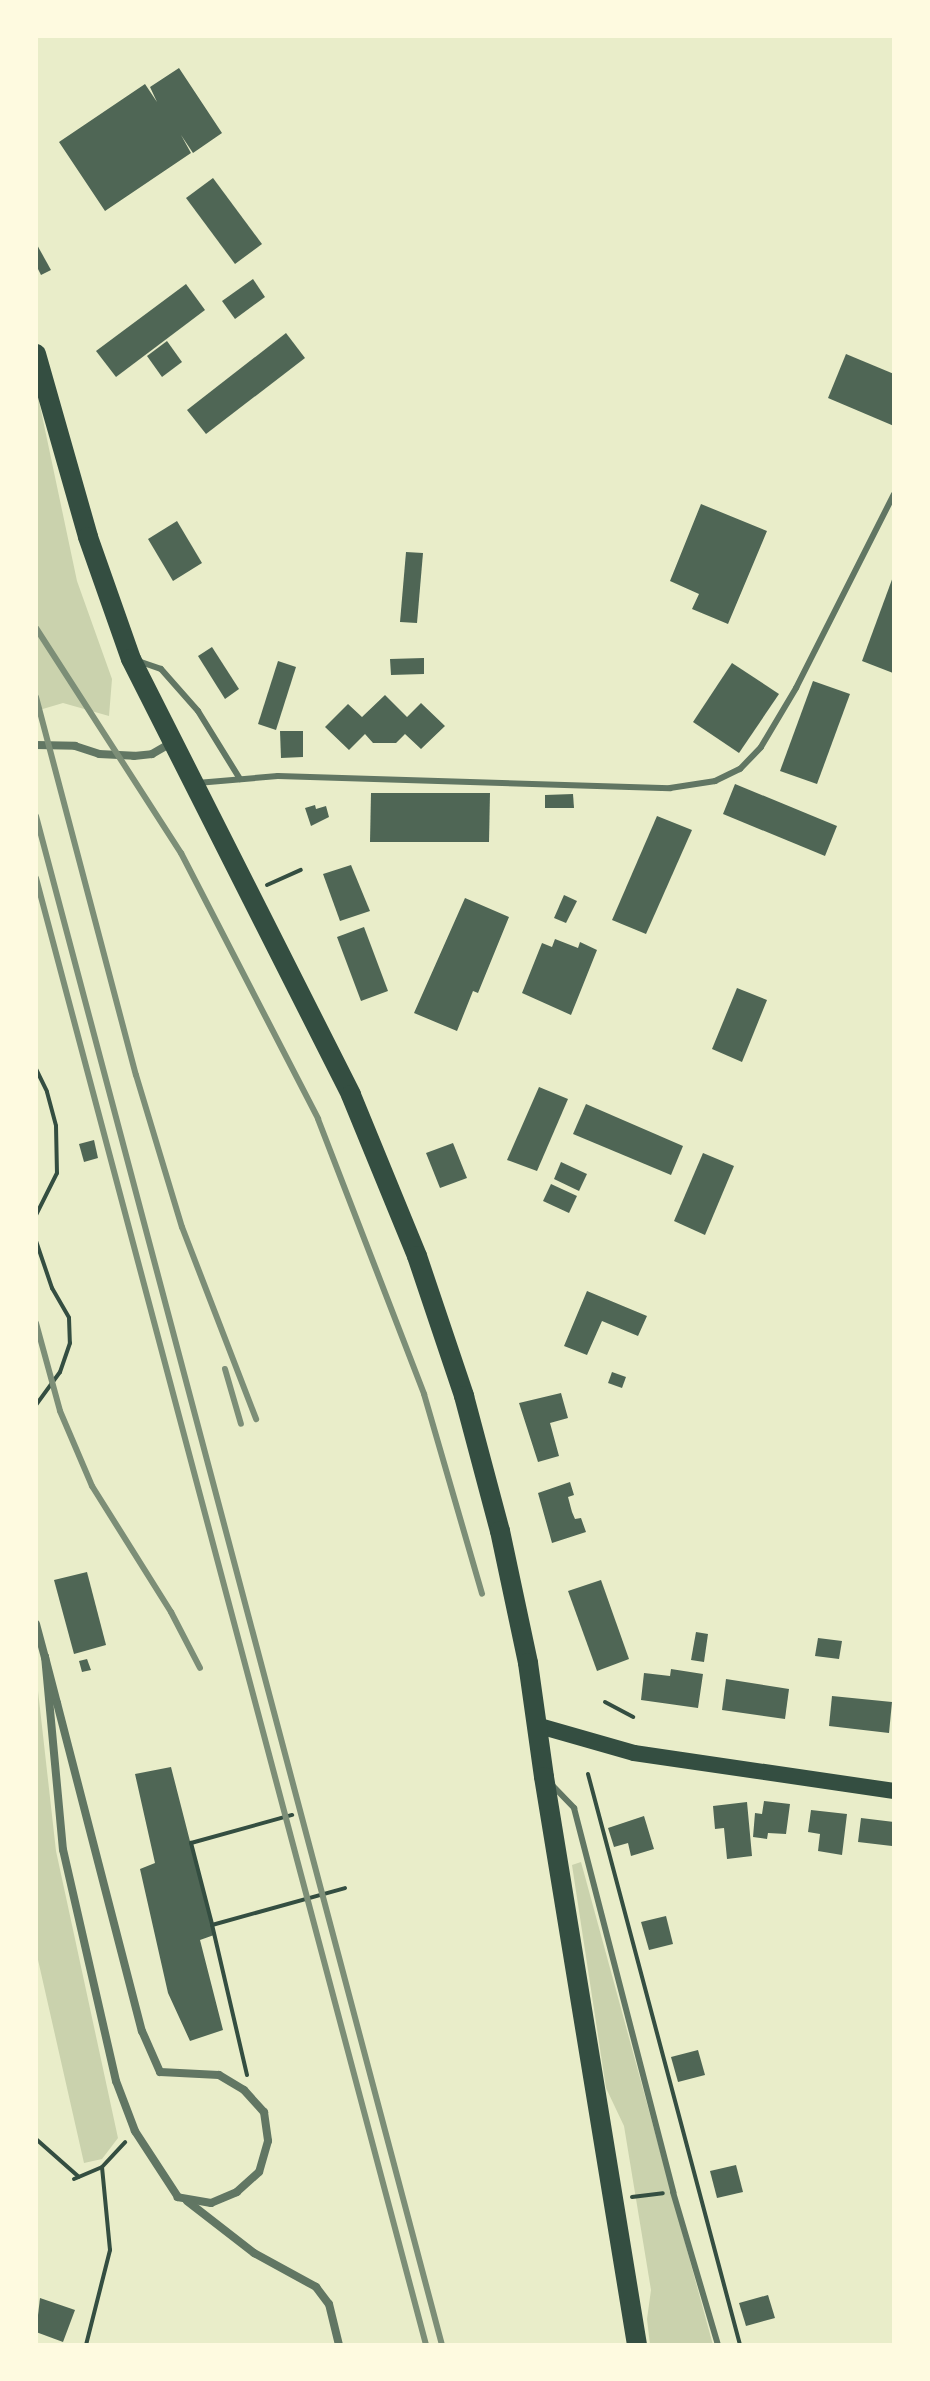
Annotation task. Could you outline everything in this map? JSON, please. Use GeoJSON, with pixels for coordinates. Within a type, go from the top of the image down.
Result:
{"type":"FeatureCollection","features":[{"type":"Feature","properties":{"kind":"main road"},"geometry":{"type":"LineString","coordinates":[[36,354],[88,537],[131,659],[351,1095],[417,1256],[484,1467],[528,1663],[637,2345]]}},
{"type":"Feature","properties":{"kind":"main road"},"geometry":{"type":"LineString","coordinates":[[536,1725],[634,1753],[894,1791]]}},
{"type":"Feature","properties":{"kind":"street"},"geometry":{"type":"LineString","coordinates":[[36,745],[75,746],[99,754],[134,756],[152,754],[172,743]]}},
{"type":"Feature","properties":{"kind":"street"},"geometry":{"type":"LineString","coordinates":[[36,1624],[142,2031],[160,2072],[219,2075],[240,2087],[264,2112],[268,2141],[259,2172],[237,2192],[211,2203],[178,2197]]}},
{"type":"Feature","properties":{"kind":"street"},"geometry":{"type":"LineString","coordinates":[[45,1657],[63,1850],[116,2081],[135,2131],[178,2197],[198,2207],[254,2253],[316,2287],[329,2304],[339,2345]]}},
{"type":"Feature","properties":{"kind":"lane"},"geometry":{"type":"LineString","coordinates":[[194,783],[278,776],[670,788],[715,781],[740,769],[761,747],[796,688],[894,494]]}},
{"type":"Feature","properties":{"kind":"lane"},"geometry":{"type":"LineString","coordinates":[[131,659],[161,669],[198,711],[240,779]]}},
{"type":"Feature","properties":{"kind":"lane"},"geometry":{"type":"LineString","coordinates":[[544,1777],[574,1808],[673,2192],[718,2345]]}},
{"type":"Feature","properties":{"kind":"path"},"geometry":{"type":"LineString","coordinates":[[267,885],[301,870]]}},
{"type":"Feature","properties":{"kind":"path"},"geometry":{"type":"LineString","coordinates":[[36,1069],[47,1092],[56,1126],[57,1173],[36,1215]]}},
{"type":"Feature","properties":{"kind":"path"},"geometry":{"type":"LineString","coordinates":[[36,1241],[52,1288],[69,1318],[70,1343],[60,1372],[36,1405]]}},
{"type":"Feature","properties":{"kind":"path"},"geometry":{"type":"LineString","coordinates":[[605,1702],[633,1717]]}},
{"type":"Feature","properties":{"kind":"path"},"geometry":{"type":"LineString","coordinates":[[588,1774],[740,2345]]}},
{"type":"Feature","properties":{"kind":"path"},"geometry":{"type":"LineString","coordinates":[[240,2087],[249,2073],[191,1843],[292,1815]]}},
{"type":"Feature","properties":{"kind":"path"},"geometry":{"type":"LineString","coordinates":[[212,1925],[345,1888]]}},
{"type":"Feature","properties":{"kind":"path"},"geometry":{"type":"LineString","coordinates":[[36,2139],[76,2178],[102,2167],[135,2131]]}},
{"type":"Feature","properties":{"kind":"path"},"geometry":{"type":"LineString","coordinates":[[86,2345],[110,2250],[102,2167]]}},
{"type":"Feature","properties":{"kind":"path"},"geometry":{"type":"LineString","coordinates":[[612,2199],[673,2192]]}},
{"type":"Feature","properties":{"kind":"green space"},"geometry":{"type":"Polygon","coordinates":[[[36,387],[77,581],[112,679],[109,716],[63,703],[36,711],[36,387]]]}},
{"type":"Feature","properties":{"kind":"green space"},"geometry":{"type":"Polygon","coordinates":[[[36,1673],[56,1851],[118,2138],[102,2159],[84,2163],[36,1951],[36,1673]]]}},
{"type":"Feature","properties":{"kind":"green space"},"geometry":{"type":"Polygon","coordinates":[[[581,1862],[713,2345],[650,2345],[647,2319],[651,2290],[624,2126],[606,2088],[572,1865],[581,1862]]]}},
{"type":"Feature","properties":{"kind":"building"},"geometry":{"type":"Polygon","coordinates":[[[179,68],[222,133],[193,153],[181,135],[191,153],[105,211],[59,142],[145,84],[157,102],[150,87],[179,68]]]}},
{"type":"Feature","properties":{"kind":"building"},"geometry":{"type":"Polygon","coordinates":[[[213,178],[262,244],[235,264],[186,198],[213,178]]]}},
{"type":"Feature","properties":{"kind":"building"},"geometry":{"type":"Polygon","coordinates":[[[36,243],[51,270],[41,275],[36,265],[36,243]]]}},
{"type":"Feature","properties":{"kind":"building"},"geometry":{"type":"Polygon","coordinates":[[[253,279],[265,297],[235,319],[222,301],[253,279]]]}},
{"type":"Feature","properties":{"kind":"building"},"geometry":{"type":"Polygon","coordinates":[[[186,284],[205,310],[116,377],[96,351],[186,284]]]}},
{"type":"Feature","properties":{"kind":"building"},"geometry":{"type":"Polygon","coordinates":[[[286,333],[305,358],[206,434],[187,410],[286,333]]]}},
{"type":"Feature","properties":{"kind":"building"},"geometry":{"type":"Polygon","coordinates":[[[167,341],[182,362],[162,377],[147,356],[167,341]]]}},
{"type":"Feature","properties":{"kind":"building"},"geometry":{"type":"Polygon","coordinates":[[[846,354],[894,374],[894,426],[828,398],[846,354]]]}},
{"type":"Feature","properties":{"kind":"building"},"geometry":{"type":"Polygon","coordinates":[[[701,504],[767,531],[728,624],[692,609],[699,594],[670,581],[701,504]]]}},
{"type":"Feature","properties":{"kind":"building"},"geometry":{"type":"Polygon","coordinates":[[[177,521],[202,563],[173,581],[148,539],[177,521]]]}},
{"type":"Feature","properties":{"kind":"building"},"geometry":{"type":"Polygon","coordinates":[[[406,552],[423,553],[417,623],[400,622],[406,552]]]}},
{"type":"Feature","properties":{"kind":"building"},"geometry":{"type":"Polygon","coordinates":[[[894,574],[894,669],[893,673],[862,661],[894,574]]]}},
{"type":"Feature","properties":{"kind":"building"},"geometry":{"type":"Polygon","coordinates":[[[212,647],[239,689],[225,699],[198,656],[212,647]]]}},
{"type":"Feature","properties":{"kind":"building"},"geometry":{"type":"Polygon","coordinates":[[[424,658],[424,674],[391,675],[390,659],[424,658]]]}},
{"type":"Feature","properties":{"kind":"building"},"geometry":{"type":"Polygon","coordinates":[[[278,661],[296,667],[276,730],[258,724],[278,661]]]}},
{"type":"Feature","properties":{"kind":"building"},"geometry":{"type":"Polygon","coordinates":[[[732,663],[779,694],[739,753],[693,722],[732,663]]]}},
{"type":"Feature","properties":{"kind":"building"},"geometry":{"type":"Polygon","coordinates":[[[813,681],[850,694],[817,784],[780,771],[813,681]]]}},
{"type":"Feature","properties":{"kind":"building"},"geometry":{"type":"Polygon","coordinates":[[[385,695],[407,717],[421,703],[445,726],[421,749],[405,734],[396,743],[373,743],[365,734],[349,750],[325,727],[348,704],[362,717],[385,695]]]}},
{"type":"Feature","properties":{"kind":"building"},"geometry":{"type":"Polygon","coordinates":[[[280,731],[303,731],[303,757],[281,758],[280,731]]]}},
{"type":"Feature","properties":{"kind":"building"},"geometry":{"type":"Polygon","coordinates":[[[735,784],[837,826],[825,856],[723,814],[735,784]]]}},
{"type":"Feature","properties":{"kind":"building"},"geometry":{"type":"Polygon","coordinates":[[[371,793],[490,793],[489,842],[370,842],[371,793]]]}},
{"type":"Feature","properties":{"kind":"building"},"geometry":{"type":"Polygon","coordinates":[[[573,794],[574,808],[545,808],[545,795],[573,794]]]}},
{"type":"Feature","properties":{"kind":"building"},"geometry":{"type":"Polygon","coordinates":[[[315,805],[316,809],[326,806],[329,817],[311,826],[305,808],[315,805]]]}},
{"type":"Feature","properties":{"kind":"building"},"geometry":{"type":"Polygon","coordinates":[[[657,816],[692,830],[646,934],[612,920],[657,816]]]}},
{"type":"Feature","properties":{"kind":"building"},"geometry":{"type":"Polygon","coordinates":[[[351,865],[370,911],[340,921],[323,874],[351,865]]]}},
{"type":"Feature","properties":{"kind":"building"},"geometry":{"type":"Polygon","coordinates":[[[564,895],[577,901],[566,923],[554,918],[564,895]]]}},
{"type":"Feature","properties":{"kind":"building"},"geometry":{"type":"Polygon","coordinates":[[[465,898],[509,917],[478,993],[473,991],[457,1031],[414,1013],[465,898]]]}},
{"type":"Feature","properties":{"kind":"building"},"geometry":{"type":"Polygon","coordinates":[[[364,927],[388,991],[361,1001],[337,937],[364,927]]]}},
{"type":"Feature","properties":{"kind":"building"},"geometry":{"type":"Polygon","coordinates":[[[555,939],[578,948],[580,942],[597,950],[571,1015],[522,993],[542,943],[552,947],[555,939]]]}},
{"type":"Feature","properties":{"kind":"building"},"geometry":{"type":"Polygon","coordinates":[[[737,988],[767,1000],[742,1062],[712,1049],[737,988]]]}},
{"type":"Feature","properties":{"kind":"building"},"geometry":{"type":"Polygon","coordinates":[[[539,1087],[568,1099],[537,1171],[507,1160],[539,1087]]]}},
{"type":"Feature","properties":{"kind":"building"},"geometry":{"type":"Polygon","coordinates":[[[586,1104],[683,1146],[671,1175],[573,1134],[586,1104]]]}},
{"type":"Feature","properties":{"kind":"building"},"geometry":{"type":"Polygon","coordinates":[[[94,1140],[98,1158],[84,1162],[79,1144],[94,1140]]]}},
{"type":"Feature","properties":{"kind":"building"},"geometry":{"type":"Polygon","coordinates":[[[453,1143],[467,1178],[440,1188],[426,1153],[453,1143]]]}},
{"type":"Feature","properties":{"kind":"building"},"geometry":{"type":"Polygon","coordinates":[[[703,1153],[734,1166],[705,1235],[674,1221],[703,1153]]]}},
{"type":"Feature","properties":{"kind":"building"},"geometry":{"type":"Polygon","coordinates":[[[561,1162],[587,1174],[579,1191],[554,1179],[561,1162]]]}},
{"type":"Feature","properties":{"kind":"building"},"geometry":{"type":"Polygon","coordinates":[[[551,1184],[577,1196],[569,1213],[543,1201],[551,1184]]]}},
{"type":"Feature","properties":{"kind":"building"},"geometry":{"type":"Polygon","coordinates":[[[587,1291],[647,1316],[638,1336],[602,1321],[587,1355],[564,1346],[587,1291]]]}},
{"type":"Feature","properties":{"kind":"building"},"geometry":{"type":"Polygon","coordinates":[[[612,1372],[626,1377],[622,1388],[608,1383],[612,1372]]]}},
{"type":"Feature","properties":{"kind":"building"},"geometry":{"type":"Polygon","coordinates":[[[561,1393],[568,1418],[550,1423],[559,1456],[538,1462],[519,1403],[561,1393]]]}},
{"type":"Feature","properties":{"kind":"building"},"geometry":{"type":"Polygon","coordinates":[[[570,1482],[574,1495],[568,1497],[572,1512],[575,1519],[581,1518],[586,1532],[552,1543],[538,1493],[570,1482]]]}},
{"type":"Feature","properties":{"kind":"building"},"geometry":{"type":"Polygon","coordinates":[[[87,1572],[106,1645],[74,1654],[54,1580],[87,1572]]]}},
{"type":"Feature","properties":{"kind":"building"},"geometry":{"type":"Polygon","coordinates":[[[601,1580],[629,1659],[597,1671],[568,1591],[601,1580]]]}},
{"type":"Feature","properties":{"kind":"building"},"geometry":{"type":"Polygon","coordinates":[[[696,1632],[708,1634],[704,1662],[691,1660],[696,1632]]]}},
{"type":"Feature","properties":{"kind":"building"},"geometry":{"type":"Polygon","coordinates":[[[818,1638],[842,1641],[839,1659],[815,1656],[818,1638]]]}},
{"type":"Feature","properties":{"kind":"building"},"geometry":{"type":"Polygon","coordinates":[[[87,1659],[91,1670],[82,1672],[79,1661],[87,1659]]]}},
{"type":"Feature","properties":{"kind":"building"},"geometry":{"type":"Polygon","coordinates":[[[671,1669],[703,1674],[698,1708],[641,1700],[644,1673],[670,1676],[671,1669]]]}},
{"type":"Feature","properties":{"kind":"building"},"geometry":{"type":"Polygon","coordinates":[[[726,1679],[789,1689],[785,1719],[722,1710],[726,1679]]]}},
{"type":"Feature","properties":{"kind":"building"},"geometry":{"type":"Polygon","coordinates":[[[832,1696],[892,1702],[889,1733],[829,1726],[832,1696]]]}},
{"type":"Feature","properties":{"kind":"building"},"geometry":{"type":"Polygon","coordinates":[[[171,1767],[214,1935],[200,1940],[223,2030],[190,2041],[168,1993],[140,1869],[155,1863],[135,1774],[171,1767]]]}},
{"type":"Feature","properties":{"kind":"building"},"geometry":{"type":"Polygon","coordinates":[[[764,1801],[790,1804],[786,1834],[768,1833],[767,1839],[753,1837],[755,1813],[762,1814],[764,1801]]]}},
{"type":"Feature","properties":{"kind":"building"},"geometry":{"type":"Polygon","coordinates":[[[747,1802],[752,1856],[727,1859],[724,1828],[715,1829],[713,1806],[747,1802]]]}},
{"type":"Feature","properties":{"kind":"building"},"geometry":{"type":"Polygon","coordinates":[[[811,1810],[847,1814],[842,1855],[818,1851],[820,1834],[808,1832],[811,1810]]]}},
{"type":"Feature","properties":{"kind":"building"},"geometry":{"type":"Polygon","coordinates":[[[644,1816],[654,1849],[631,1856],[628,1843],[614,1847],[608,1828],[644,1816]]]}},
{"type":"Feature","properties":{"kind":"building"},"geometry":{"type":"Polygon","coordinates":[[[861,1818],[894,1822],[892,1846],[858,1842],[861,1818]]]}},
{"type":"Feature","properties":{"kind":"building"},"geometry":{"type":"Polygon","coordinates":[[[666,1916],[673,1944],[649,1950],[641,1922],[666,1916]]]}},
{"type":"Feature","properties":{"kind":"building"},"geometry":{"type":"Polygon","coordinates":[[[698,2050],[705,2075],[678,2082],[671,2057],[698,2050]]]}},
{"type":"Feature","properties":{"kind":"building"},"geometry":{"type":"Polygon","coordinates":[[[736,2165],[743,2192],[717,2198],[710,2171],[736,2165]]]}},
{"type":"Feature","properties":{"kind":"building"},"geometry":{"type":"Polygon","coordinates":[[[768,2295],[775,2318],[746,2326],[739,2303],[768,2295]]]}},
{"type":"Feature","properties":{"kind":"building"},"geometry":{"type":"Polygon","coordinates":[[[40,2298],[75,2310],[63,2342],[36,2332],[40,2298]]]}},
{"type":"Feature","properties":{"kind":"railway"},"geometry":{"type":"LineString","coordinates":[[36,628],[181,853],[318,1119],[424,1394],[482,1594]]}},
{"type":"Feature","properties":{"kind":"railway"},"geometry":{"type":"LineString","coordinates":[[36,697],[136,1075],[182,1227],[256,1419]]}},
{"type":"Feature","properties":{"kind":"railway"},"geometry":{"type":"LineString","coordinates":[[36,816],[442,2345]]}},
{"type":"Feature","properties":{"kind":"railway"},"geometry":{"type":"LineString","coordinates":[[36,878],[426,2345]]}},
{"type":"Feature","properties":{"kind":"railway"},"geometry":{"type":"LineString","coordinates":[[36,1323],[60,1411],[92,1486],[171,1612],[200,1668]]}},
{"type":"Feature","properties":{"kind":"railway"},"geometry":{"type":"LineString","coordinates":[[225,1369],[241,1424]]}}]}
